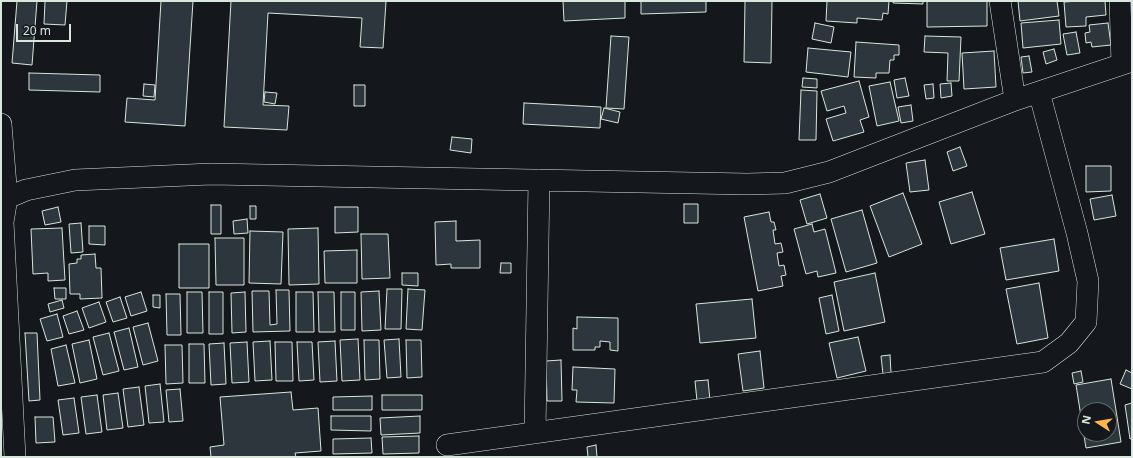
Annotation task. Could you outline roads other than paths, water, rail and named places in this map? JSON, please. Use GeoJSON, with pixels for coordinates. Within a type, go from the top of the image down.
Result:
{"type":"FeatureCollection","features":[{"type":"Feature","properties":{"kind":"street"},"geometry":{"type":"LineString","coordinates":[[1000,1],[1015,100]]}},
{"type":"Feature","properties":{"kind":"street"},"geometry":{"type":"LineString","coordinates":[[7,198],[26,190],[75,180],[211,174],[747,184],[784,183],[829,172],[1015,100],[1127,63],[1120,1]]}},
{"type":"Feature","properties":{"kind":"street"},"geometry":{"type":"LineString","coordinates":[[448,445],[1043,362],[1069,343],[1086,322],[1088,281],[1077,233],[1039,92]]}},
{"type":"Feature","properties":{"kind":"street"},"geometry":{"type":"LineString","coordinates":[[1,124],[7,198],[3,222],[5,312],[15,457]]}},
{"type":"Feature","properties":{"kind":"street"},"geometry":{"type":"LineString","coordinates":[[535,433],[539,180]]}}]}
